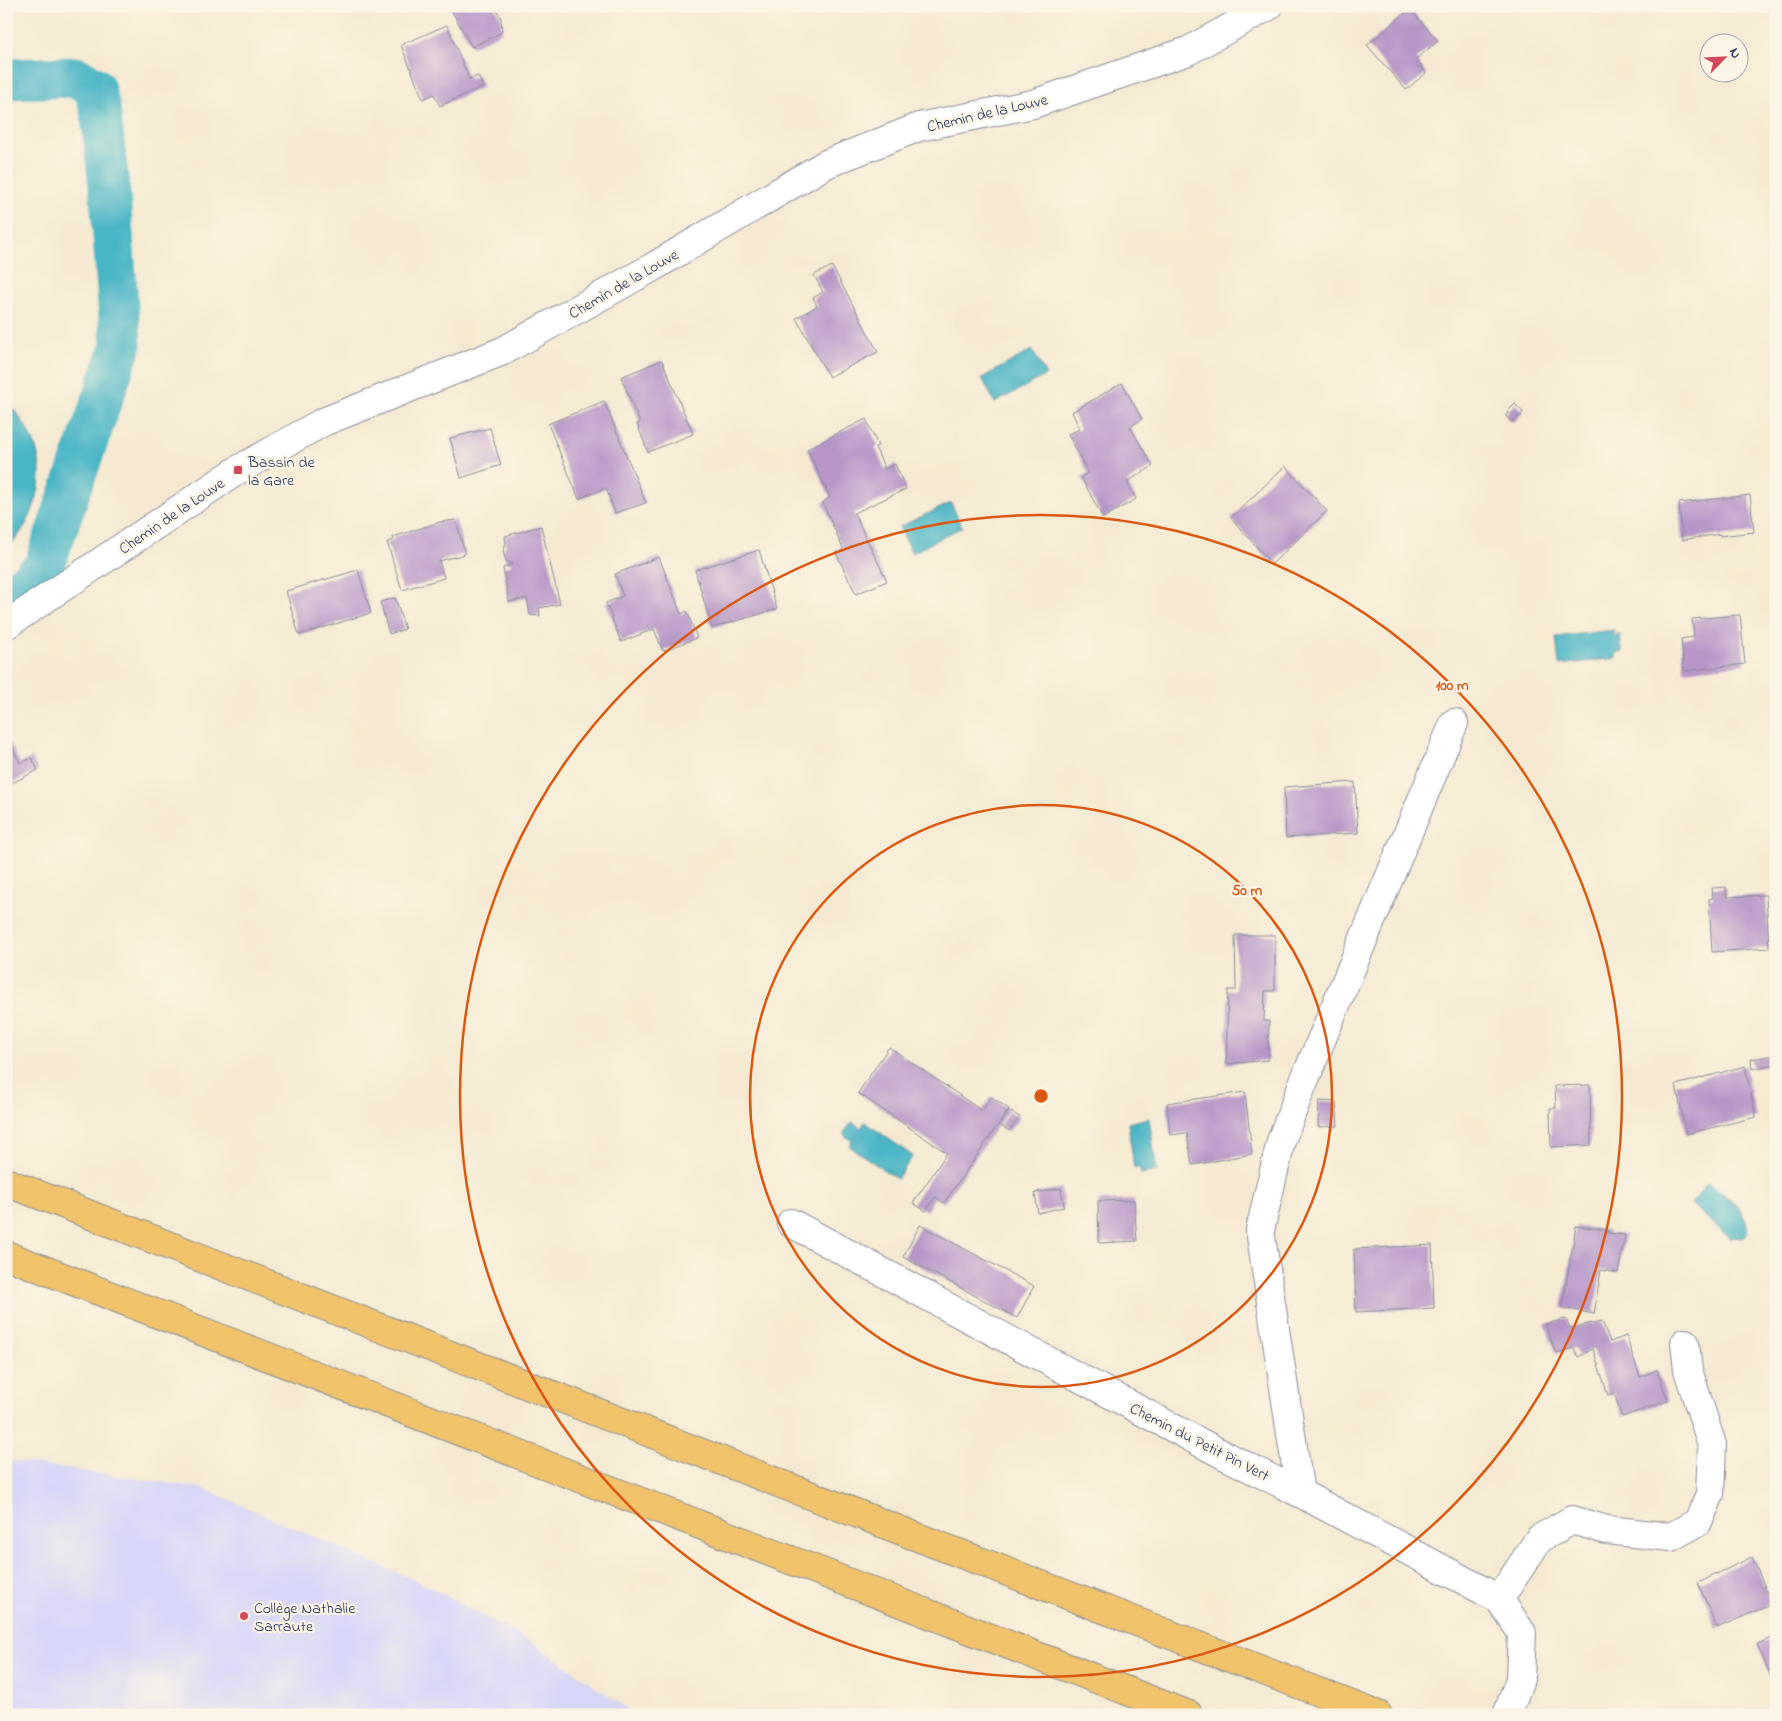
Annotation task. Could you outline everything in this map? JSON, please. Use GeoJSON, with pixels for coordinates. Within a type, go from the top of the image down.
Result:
{"type":"FeatureCollection","features":[{"type":"Feature","properties":{"kind":"highway"},"geometry":{"type":"LineString","coordinates":[[6,1182],[1378,1715]]}},
{"type":"Feature","properties":{"kind":"highway"},"geometry":{"type":"LineString","coordinates":[[6,1255],[1189,1715]]}},
{"type":"Feature","properties":{"kind":"street","name":"Chemin de la Louve"},"geometry":{"type":"LineString","coordinates":[[6,625],[238,470],[323,422],[503,350],[653,267],[826,164],[919,127],[1034,104],[1188,51],[1269,6]]}},
{"type":"Feature","properties":{"kind":"street"},"geometry":{"type":"LineString","coordinates":[[1300,1493],[1260,1230],[1282,1141],[1302,1086],[1454,722]]}},
{"type":"Feature","properties":{"kind":"street","name":"Chemin du Petit Pin Vert"},"geometry":{"type":"LineString","coordinates":[[791,1223],[1218,1452],[1300,1493],[1500,1599],[1522,1633],[1520,1679],[1506,1715]]}},
{"type":"Feature","properties":{"kind":"street"},"geometry":{"type":"LineString","coordinates":[[1500,1599],[1539,1539],[1572,1520],[1607,1530],[1671,1537],[1698,1522],[1710,1494],[1712,1445],[1688,1370],[1685,1342]]}},
{"type":"Feature","properties":{"kind":"shaded area","name":"Collège Nathalie Sarraute"},"geometry":{"type":"Polygon","coordinates":[[[6,1460],[202,1488],[430,1587],[535,1644],[636,1715],[6,1715],[6,1460]]]}},
{"type":"Feature","properties":{"kind":"water"},"geometry":{"type":"Polygon","coordinates":[[[1032,350],[1046,375],[995,403],[982,378],[1032,350]]]}},
{"type":"Feature","properties":{"kind":"water"},"geometry":{"type":"Polygon","coordinates":[[[6,401],[26,427],[33,440],[38,454],[40,483],[37,498],[24,528],[6,548],[6,401]]]}},
{"type":"Feature","properties":{"kind":"water"},"geometry":{"type":"Polygon","coordinates":[[[951,503],[962,527],[912,553],[899,527],[951,503]]]}},
{"type":"Feature","properties":{"kind":"water"},"geometry":{"type":"Polygon","coordinates":[[[1614,630],[1614,636],[1620,635],[1622,652],[1616,653],[1616,658],[1559,665],[1556,637],[1614,630]]]}},
{"type":"Feature","properties":{"kind":"water"},"geometry":{"type":"Polygon","coordinates":[[[1149,1118],[1157,1171],[1141,1174],[1140,1168],[1134,1168],[1128,1123],[1149,1118]]]}},
{"type":"Feature","properties":{"kind":"water"},"geometry":{"type":"Polygon","coordinates":[[[852,1122],[861,1128],[865,1122],[913,1156],[897,1179],[849,1146],[852,1141],[843,1134],[852,1122]]]}},
{"type":"Feature","properties":{"kind":"water"},"geometry":{"type":"Polygon","coordinates":[[[1707,1183],[1735,1204],[1745,1218],[1747,1234],[1742,1238],[1734,1237],[1731,1239],[1691,1204],[1707,1183]]]}},
{"type":"Feature","properties":{"kind":"building"},"geometry":{"type":"Polygon","coordinates":[[[449,6],[494,6],[501,18],[502,32],[472,47],[449,6]]]}},
{"type":"Feature","properties":{"kind":"building"},"geometry":{"type":"Polygon","coordinates":[[[1410,9],[1438,41],[1416,59],[1426,73],[1406,90],[1367,45],[1410,9]]]}},
{"type":"Feature","properties":{"kind":"building"},"geometry":{"type":"Polygon","coordinates":[[[447,25],[469,79],[478,76],[483,87],[440,106],[434,94],[423,99],[401,45],[447,25]]]}},
{"type":"Feature","properties":{"kind":"building"},"geometry":{"type":"Polygon","coordinates":[[[832,266],[878,352],[829,377],[796,318],[817,306],[813,298],[823,292],[814,275],[832,266]]]}},
{"type":"Feature","properties":{"kind":"building"},"geometry":{"type":"Polygon","coordinates":[[[662,360],[693,434],[648,452],[637,424],[640,423],[621,377],[662,360]]]}},
{"type":"Feature","properties":{"kind":"building"},"geometry":{"type":"Polygon","coordinates":[[[1122,383],[1142,419],[1130,427],[1153,466],[1127,482],[1136,499],[1103,518],[1081,477],[1088,473],[1068,434],[1080,429],[1072,412],[1122,383]]]}},
{"type":"Feature","properties":{"kind":"building"},"geometry":{"type":"Polygon","coordinates":[[[604,401],[646,503],[615,513],[606,488],[579,499],[548,424],[604,401]]]}},
{"type":"Feature","properties":{"kind":"building"},"geometry":{"type":"Polygon","coordinates":[[[1515,404],[1523,412],[1516,420],[1511,422],[1506,416],[1515,404]]]}},
{"type":"Feature","properties":{"kind":"building"},"geometry":{"type":"Polygon","coordinates":[[[866,419],[878,446],[875,447],[885,469],[895,464],[906,489],[854,513],[887,581],[856,594],[836,553],[843,549],[823,503],[830,497],[807,449],[866,419]]]}},
{"type":"Feature","properties":{"kind":"building"},"geometry":{"type":"Polygon","coordinates":[[[490,428],[501,465],[461,478],[450,438],[490,428]]]}},
{"type":"Feature","properties":{"kind":"building"},"geometry":{"type":"Polygon","coordinates":[[[1285,466],[1327,511],[1272,564],[1231,518],[1285,466]]]}},
{"type":"Feature","properties":{"kind":"building"},"geometry":{"type":"Polygon","coordinates":[[[1750,495],[1754,532],[1720,536],[1720,534],[1682,540],[1679,503],[1750,495]]]}},
{"type":"Feature","properties":{"kind":"building"},"geometry":{"type":"Polygon","coordinates":[[[456,520],[465,554],[439,561],[444,578],[402,590],[387,542],[394,540],[393,537],[440,522],[456,520]]]}},
{"type":"Feature","properties":{"kind":"building"},"geometry":{"type":"Polygon","coordinates":[[[541,526],[560,604],[539,608],[540,616],[530,615],[527,598],[509,602],[503,568],[513,564],[506,561],[503,551],[506,544],[505,536],[541,526]]]}},
{"type":"Feature","properties":{"kind":"building"},"geometry":{"type":"Polygon","coordinates":[[[759,550],[777,609],[712,628],[695,570],[759,550]]]}},
{"type":"Feature","properties":{"kind":"building"},"geometry":{"type":"Polygon","coordinates":[[[659,557],[681,614],[687,611],[697,638],[663,651],[654,629],[621,642],[606,603],[623,596],[615,574],[659,557]]]}},
{"type":"Feature","properties":{"kind":"building"},"geometry":{"type":"Polygon","coordinates":[[[358,570],[371,613],[299,635],[286,591],[358,570]]]}},
{"type":"Feature","properties":{"kind":"building"},"geometry":{"type":"Polygon","coordinates":[[[395,598],[405,629],[389,634],[380,602],[395,598]]]}},
{"type":"Feature","properties":{"kind":"building"},"geometry":{"type":"Polygon","coordinates":[[[1740,615],[1745,664],[1684,671],[1681,639],[1694,637],[1692,619],[1740,615]]]}},
{"type":"Feature","properties":{"kind":"building"},"geometry":{"type":"Polygon","coordinates":[[[6,735],[20,763],[32,758],[38,770],[6,786],[6,735]]]}},
{"type":"Feature","properties":{"kind":"building"},"geometry":{"type":"Polygon","coordinates":[[[1355,782],[1358,833],[1286,838],[1284,787],[1355,782]]]}},
{"type":"Feature","properties":{"kind":"building"},"geometry":{"type":"Polygon","coordinates":[[[1726,887],[1727,897],[1766,895],[1769,948],[1712,952],[1709,899],[1713,898],[1712,888],[1726,887]]]}},
{"type":"Feature","properties":{"kind":"building"},"geometry":{"type":"Polygon","coordinates":[[[1235,935],[1275,935],[1275,991],[1265,991],[1264,1021],[1269,1021],[1268,1060],[1226,1064],[1228,990],[1236,990],[1235,935]]]}},
{"type":"Feature","properties":{"kind":"building"},"geometry":{"type":"Polygon","coordinates":[[[889,1047],[982,1111],[991,1097],[1009,1109],[944,1203],[935,1197],[926,1211],[913,1203],[947,1153],[858,1093],[889,1047]]]}},
{"type":"Feature","properties":{"kind":"building"},"geometry":{"type":"Polygon","coordinates":[[[1776,1055],[1776,1064],[1752,1069],[1751,1059],[1776,1055]]]}},
{"type":"Feature","properties":{"kind":"building"},"geometry":{"type":"Polygon","coordinates":[[[1745,1066],[1756,1117],[1686,1134],[1676,1085],[1745,1066]]]}},
{"type":"Feature","properties":{"kind":"building"},"geometry":{"type":"Polygon","coordinates":[[[1590,1085],[1591,1145],[1551,1147],[1550,1108],[1556,1108],[1555,1086],[1590,1085]]]}},
{"type":"Feature","properties":{"kind":"building"},"geometry":{"type":"Polygon","coordinates":[[[1245,1092],[1252,1154],[1192,1165],[1187,1133],[1170,1135],[1167,1103],[1245,1092]]]}},
{"type":"Feature","properties":{"kind":"building"},"geometry":{"type":"Polygon","coordinates":[[[1319,1101],[1336,1102],[1338,1126],[1318,1127],[1319,1101]]]}},
{"type":"Feature","properties":{"kind":"building"},"geometry":{"type":"Polygon","coordinates":[[[1009,1111],[1020,1117],[1009,1131],[1000,1125],[1009,1111]]]}},
{"type":"Feature","properties":{"kind":"building"},"geometry":{"type":"Polygon","coordinates":[[[1061,1188],[1064,1207],[1038,1213],[1035,1193],[1061,1188]]]}},
{"type":"Feature","properties":{"kind":"building"},"geometry":{"type":"Polygon","coordinates":[[[1134,1200],[1137,1241],[1099,1243],[1098,1201],[1134,1200]]]}},
{"type":"Feature","properties":{"kind":"building"},"geometry":{"type":"Polygon","coordinates":[[[920,1225],[1034,1286],[1017,1318],[903,1257],[920,1225]]]}},
{"type":"Feature","properties":{"kind":"building"},"geometry":{"type":"Polygon","coordinates":[[[1576,1226],[1609,1230],[1608,1233],[1625,1235],[1618,1273],[1601,1270],[1594,1314],[1562,1308],[1576,1226]]]}},
{"type":"Feature","properties":{"kind":"building"},"geometry":{"type":"Polygon","coordinates":[[[1432,1245],[1434,1308],[1356,1312],[1354,1249],[1432,1245]]]}},
{"type":"Feature","properties":{"kind":"building"},"geometry":{"type":"Polygon","coordinates":[[[1566,1319],[1570,1328],[1602,1321],[1610,1342],[1626,1336],[1640,1377],[1657,1370],[1668,1401],[1622,1417],[1614,1393],[1608,1395],[1593,1349],[1578,1357],[1574,1348],[1556,1353],[1545,1324],[1566,1319]]]}},
{"type":"Feature","properties":{"kind":"building"},"geometry":{"type":"Polygon","coordinates":[[[1752,1557],[1772,1604],[1717,1628],[1698,1583],[1752,1557]]]}},
{"type":"Feature","properties":{"kind":"building"},"geometry":{"type":"Polygon","coordinates":[[[1776,1636],[1776,1685],[1774,1685],[1757,1644],[1776,1636]]]}},
{"type":"Feature","properties":{"kind":"waterway"},"geometry":{"type":"LineString","coordinates":[[6,79],[76,77],[94,87],[100,108],[110,194],[121,346],[43,569],[26,583],[6,595]]}},
{"type":"Feature","properties":{"kind":"place","name":"Bassin de la Gare"},"geometry":{"type":"Point","coordinates":[238,470]}},
{"type":"Feature","properties":{"kind":"place","name":"Collège Nathalie Sarraute"},"geometry":{"type":"Point","coordinates":[244,1616]}}]}
